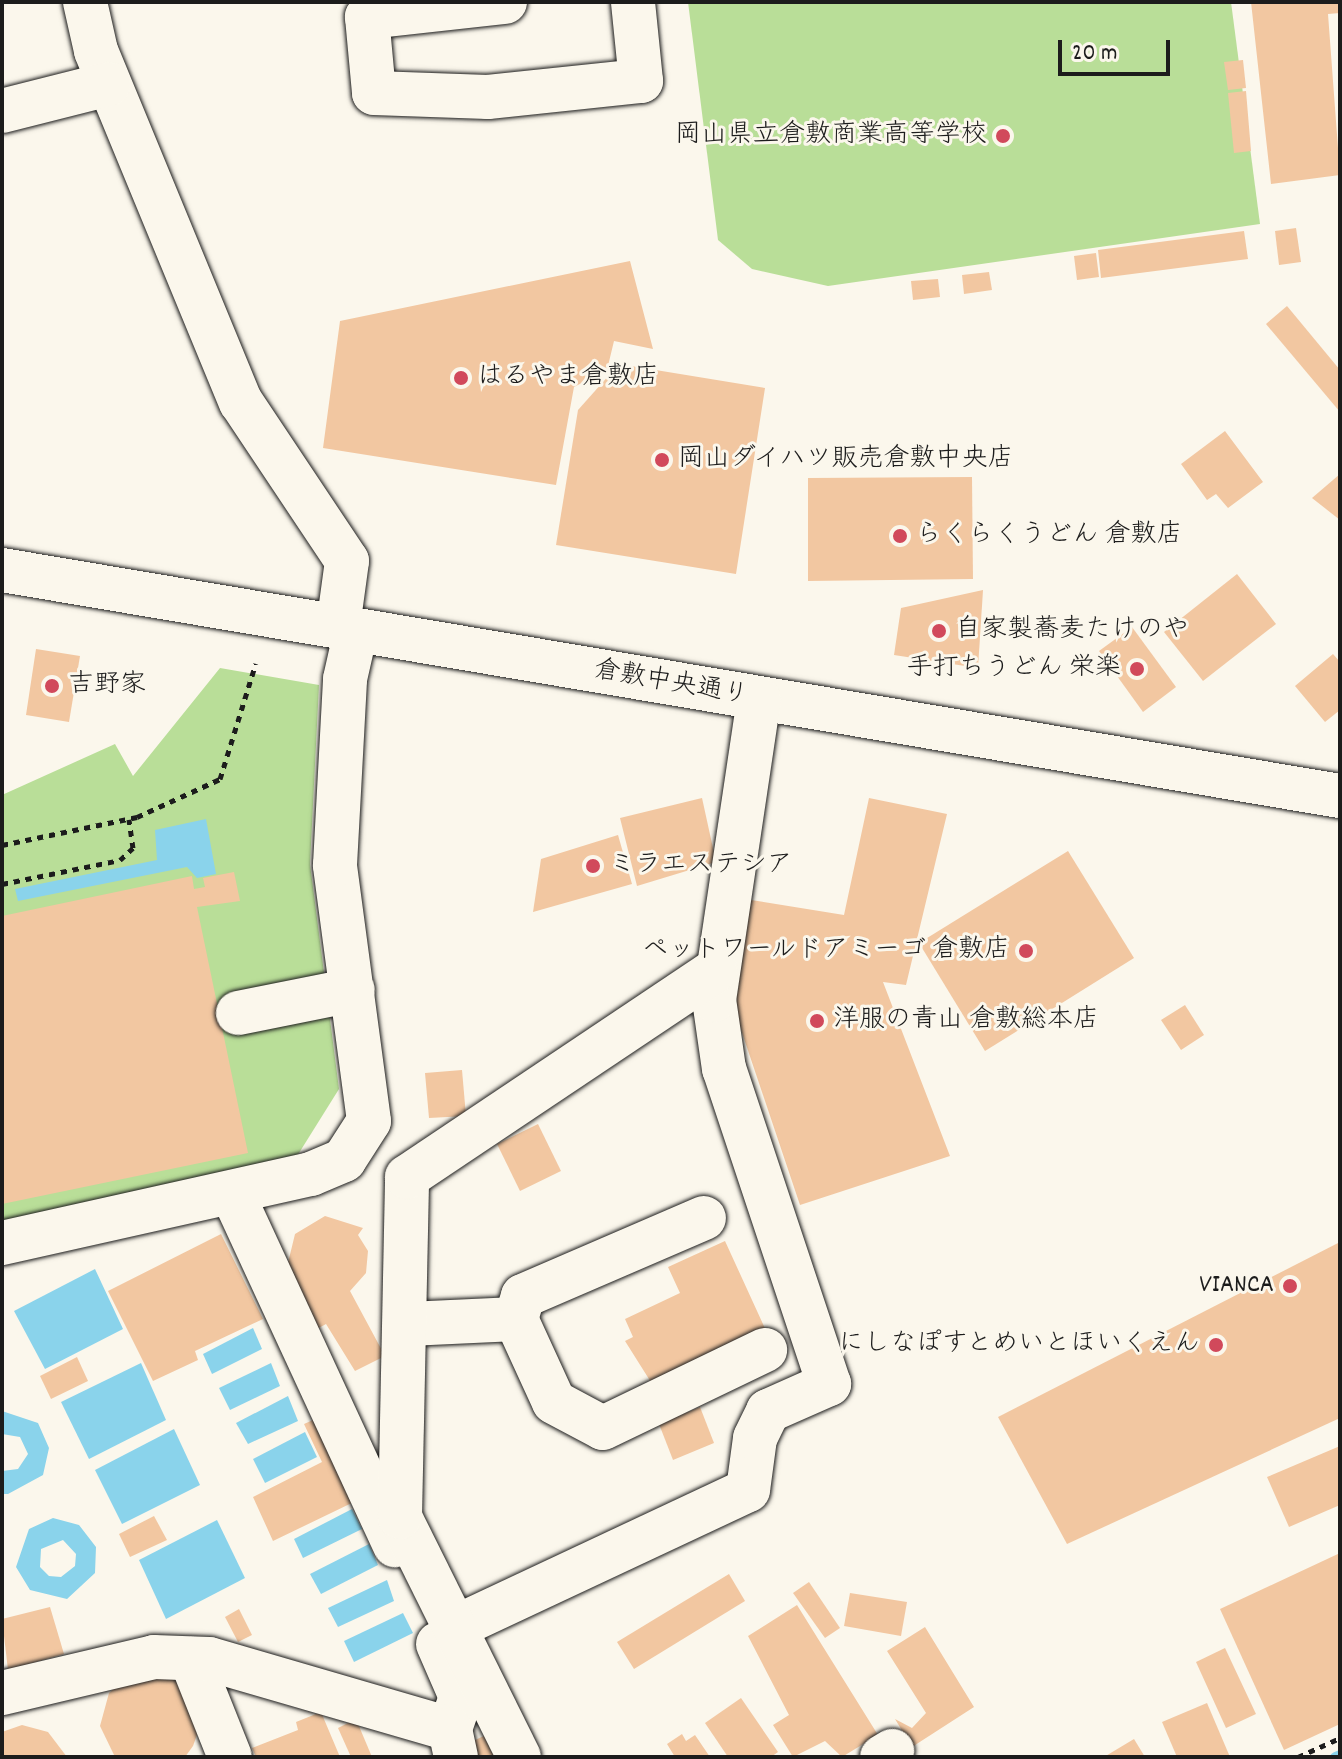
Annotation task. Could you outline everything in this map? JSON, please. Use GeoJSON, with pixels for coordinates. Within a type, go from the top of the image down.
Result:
{"type":"FeatureCollection","features":[{"type":"Feature","properties":{"kind":"street"},"geometry":{"type":"LineString","coordinates":[[85,2],[109,84],[241,402],[347,561],[345,679],[335,865],[369,1121],[407,1177],[408,1324],[400,1517],[458,1626],[519,1757]]}},
{"type":"Feature","properties":{"kind":"street"},"geometry":{"type":"LineString","coordinates":[[505,2],[383,9],[367,17],[374,93],[488,97],[641,81],[633,2]]}},
{"type":"Feature","properties":{"kind":"street"},"geometry":{"type":"LineString","coordinates":[[2,111],[109,84]]}},
{"type":"Feature","properties":{"kind":"street","name":"倉敷中央通り"},"geometry":{"type":"LineString","coordinates":[[2,570],[1340,796]]}},
{"type":"Feature","properties":{"kind":"street"},"geometry":{"type":"LineString","coordinates":[[458,1626],[748,1490],[755,1438],[768,1411],[829,1384],[724,1069],[715,971],[739,865],[735,829],[759,699]]}},
{"type":"Feature","properties":{"kind":"street"},"geometry":{"type":"LineString","coordinates":[[407,1177],[715,971]]}},
{"type":"Feature","properties":{"kind":"street"},"geometry":{"type":"LineString","coordinates":[[238,1013],[353,990]]}},
{"type":"Feature","properties":{"kind":"street"},"geometry":{"type":"LineString","coordinates":[[2,1243],[233,1195],[344,1160],[369,1121]]}},
{"type":"Feature","properties":{"kind":"street"},"geometry":{"type":"LineString","coordinates":[[2,1693],[154,1657],[191,1659],[453,1743],[461,1697],[332,1399],[233,1195]]}},
{"type":"Feature","properties":{"kind":"street"},"geometry":{"type":"LineString","coordinates":[[704,1218],[523,1296],[516,1319],[554,1402],[603,1428],[765,1350]]}},
{"type":"Feature","properties":{"kind":"street"},"geometry":{"type":"LineString","coordinates":[[408,1324],[516,1319]]}},
{"type":"Feature","properties":{"kind":"street"},"geometry":{"type":"LineString","coordinates":[[191,1659],[230,1757]]}},
{"type":"Feature","properties":{"kind":"path"},"geometry":{"type":"LineString","coordinates":[[2,845],[129,819],[220,779],[256,663]]}},
{"type":"Feature","properties":{"kind":"path"},"geometry":{"type":"LineString","coordinates":[[2,884],[120,860],[133,848],[129,819]]}},
{"type":"Feature","properties":{"kind":"path"},"geometry":{"type":"LineString","coordinates":[[1298,1757],[1340,1738]]}},
{"type":"Feature","properties":{"kind":"green space","name":"岡山県立倉敷商業高等学校"},"geometry":{"type":"Polygon","coordinates":[[[688,2],[1231,2],[1260,224],[828,286],[752,269],[718,240],[688,2]]]}},
{"type":"Feature","properties":{"kind":"green space"},"geometry":{"type":"Polygon","coordinates":[[[220,668],[319,685],[310,864],[339,1089],[294,1161],[2,1222],[2,795],[115,744],[133,776],[220,668]]]}},
{"type":"Feature","properties":{"kind":"water"},"geometry":{"type":"Polygon","coordinates":[[[206,819],[216,874],[197,878],[187,867],[18,901],[15,889],[157,860],[155,830],[206,819]]]}},
{"type":"Feature","properties":{"kind":"water"},"geometry":{"type":"Polygon","coordinates":[[[95,1269],[123,1329],[45,1369],[14,1311],[95,1269]]]}},
{"type":"Feature","properties":{"kind":"water"},"geometry":{"type":"Polygon","coordinates":[[[253,1328],[262,1349],[212,1374],[203,1354],[253,1328]]]}},
{"type":"Feature","properties":{"kind":"water"},"geometry":{"type":"Polygon","coordinates":[[[141,1363],[166,1420],[89,1459],[61,1402],[141,1363]]]}},
{"type":"Feature","properties":{"kind":"water"},"geometry":{"type":"Polygon","coordinates":[[[271,1363],[280,1386],[230,1410],[219,1388],[271,1363]]]}},
{"type":"Feature","properties":{"kind":"water"},"geometry":{"type":"Polygon","coordinates":[[[288,1396],[298,1421],[248,1444],[236,1423],[288,1396]]]}},
{"type":"Feature","properties":{"kind":"water"},"geometry":{"type":"Polygon","coordinates":[[[2,1411],[38,1423],[49,1448],[43,1475],[8,1494],[2,1494],[2,1471],[18,1469],[28,1454],[20,1437],[2,1434],[2,1411]]]}},
{"type":"Feature","properties":{"kind":"water"},"geometry":{"type":"Polygon","coordinates":[[[174,1429],[200,1485],[122,1524],[95,1470],[174,1429]]]}},
{"type":"Feature","properties":{"kind":"water"},"geometry":{"type":"Polygon","coordinates":[[[305,1432],[317,1457],[265,1483],[253,1459],[305,1432]]]}},
{"type":"Feature","properties":{"kind":"water"},"geometry":{"type":"Polygon","coordinates":[[[352,1509],[362,1529],[303,1558],[294,1539],[352,1509]]]}},
{"type":"Feature","properties":{"kind":"water"},"geometry":{"type":"Polygon","coordinates":[[[53,1518],[79,1525],[96,1547],[95,1573],[67,1599],[30,1590],[16,1567],[29,1529],[53,1518]],[[63,1540],[41,1549],[40,1567],[49,1576],[61,1577],[75,1566],[76,1554],[63,1540]]]}},
{"type":"Feature","properties":{"kind":"water"},"geometry":{"type":"Polygon","coordinates":[[[217,1520],[245,1578],[166,1619],[139,1560],[217,1520]]]}},
{"type":"Feature","properties":{"kind":"water"},"geometry":{"type":"Polygon","coordinates":[[[369,1544],[378,1565],[321,1594],[310,1574],[369,1544]]]}},
{"type":"Feature","properties":{"kind":"water"},"geometry":{"type":"Polygon","coordinates":[[[387,1580],[394,1601],[338,1627],[328,1608],[387,1580]]]}},
{"type":"Feature","properties":{"kind":"water"},"geometry":{"type":"Polygon","coordinates":[[[403,1613],[413,1633],[354,1662],[344,1641],[403,1613]]]}},
{"type":"Feature","properties":{"kind":"building"},"geometry":{"type":"Polygon","coordinates":[[[1251,2],[1340,2],[1340,13],[1328,14],[1340,175],[1271,184],[1251,2]]]}},
{"type":"Feature","properties":{"kind":"building"},"geometry":{"type":"Polygon","coordinates":[[[1243,60],[1246,88],[1228,90],[1224,62],[1243,60]]]}},
{"type":"Feature","properties":{"kind":"building"},"geometry":{"type":"Polygon","coordinates":[[[1246,91],[1251,151],[1234,153],[1228,93],[1246,91]]]}},
{"type":"Feature","properties":{"kind":"building"},"geometry":{"type":"Polygon","coordinates":[[[1296,228],[1301,262],[1279,265],[1275,231],[1296,228]]]}},
{"type":"Feature","properties":{"kind":"building"},"geometry":{"type":"Polygon","coordinates":[[[1244,231],[1248,259],[1101,278],[1098,250],[1244,231]]]}},
{"type":"Feature","properties":{"kind":"building"},"geometry":{"type":"Polygon","coordinates":[[[1096,253],[1099,277],[1077,280],[1074,256],[1096,253]]]}},
{"type":"Feature","properties":{"kind":"building","name":"はるやま倉敷店"},"geometry":{"type":"Polygon","coordinates":[[[630,261],[653,349],[614,341],[607,370],[574,387],[556,485],[323,448],[340,321],[630,261]]]}},
{"type":"Feature","properties":{"kind":"building"},"geometry":{"type":"Polygon","coordinates":[[[989,272],[992,290],[964,294],[962,275],[989,272]]]}},
{"type":"Feature","properties":{"kind":"building"},"geometry":{"type":"Polygon","coordinates":[[[938,279],[940,297],[913,300],[911,281],[938,279]]]}},
{"type":"Feature","properties":{"kind":"building"},"geometry":{"type":"Polygon","coordinates":[[[1287,306],[1340,370],[1340,412],[1266,324],[1287,306]]]}},
{"type":"Feature","properties":{"kind":"building","name":"岡山ダイハツ販売倉敷中央店"},"geometry":{"type":"Polygon","coordinates":[[[619,364],[765,388],[736,574],[556,545],[578,410],[619,364]]]}},
{"type":"Feature","properties":{"kind":"building"},"geometry":{"type":"Polygon","coordinates":[[[1225,431],[1263,482],[1228,508],[1216,494],[1207,500],[1181,464],[1225,431]]]}},
{"type":"Feature","properties":{"kind":"building"},"geometry":{"type":"Polygon","coordinates":[[[1340,474],[1340,520],[1312,498],[1340,474]]]}},
{"type":"Feature","properties":{"kind":"building"},"geometry":{"type":"Polygon","coordinates":[[[972,477],[973,579],[808,581],[808,478],[972,477]]]}},
{"type":"Feature","properties":{"kind":"building"},"geometry":{"type":"Polygon","coordinates":[[[1237,574],[1276,624],[1203,681],[1164,632],[1237,574]]]}},
{"type":"Feature","properties":{"kind":"building","name":"自家製蕎麦たけのや"},"geometry":{"type":"Polygon","coordinates":[[[983,590],[978,668],[894,655],[901,608],[983,590]]]}},
{"type":"Feature","properties":{"kind":"building","name":"手打ちうどん 栄楽"},"geometry":{"type":"Polygon","coordinates":[[[1132,627],[1176,687],[1143,712],[1099,651],[1132,627]]]}},
{"type":"Feature","properties":{"kind":"building","name":"吉野家"},"geometry":{"type":"Polygon","coordinates":[[[36,649],[80,656],[69,722],[26,715],[36,649]]]}},
{"type":"Feature","properties":{"kind":"building"},"geometry":{"type":"Polygon","coordinates":[[[1333,654],[1340,662],[1340,710],[1325,722],[1295,686],[1333,654]]]}},
{"type":"Feature","properties":{"kind":"building"},"geometry":{"type":"Polygon","coordinates":[[[702,798],[716,862],[637,886],[620,818],[702,798]]]}},
{"type":"Feature","properties":{"kind":"building","name":"洋服の青山 倉敷総本店"},"geometry":{"type":"Polygon","coordinates":[[[869,798],[947,814],[906,985],[883,982],[950,1156],[800,1205],[730,997],[745,899],[844,915],[869,798]]]}},
{"type":"Feature","properties":{"kind":"building"},"geometry":{"type":"Polygon","coordinates":[[[618,835],[632,884],[533,912],[541,859],[618,835]]]}},
{"type":"Feature","properties":{"kind":"building","name":"ペットワールドアミーゴ 倉敷店"},"geometry":{"type":"Polygon","coordinates":[[[1068,851],[1134,958],[985,1051],[919,943],[1068,851]]]}},
{"type":"Feature","properties":{"kind":"building"},"geometry":{"type":"Polygon","coordinates":[[[234,872],[240,901],[197,907],[248,1153],[2,1204],[2,916],[192,876],[194,889],[205,887],[203,878],[234,872]]]}},
{"type":"Feature","properties":{"kind":"building"},"geometry":{"type":"Polygon","coordinates":[[[1185,1005],[1204,1035],[1181,1050],[1161,1020],[1185,1005]]]}},
{"type":"Feature","properties":{"kind":"building"},"geometry":{"type":"Polygon","coordinates":[[[462,1070],[466,1116],[429,1118],[425,1073],[462,1070]]]}},
{"type":"Feature","properties":{"kind":"building"},"geometry":{"type":"Polygon","coordinates":[[[538,1124],[561,1171],[520,1191],[497,1144],[538,1124]]]}},
{"type":"Feature","properties":{"kind":"building"},"geometry":{"type":"Polygon","coordinates":[[[325,1216],[363,1228],[358,1235],[368,1251],[366,1273],[350,1291],[385,1356],[355,1371],[326,1324],[317,1329],[287,1267],[295,1234],[325,1216]]]}},
{"type":"Feature","properties":{"kind":"building"},"geometry":{"type":"Polygon","coordinates":[[[221,1234],[263,1319],[195,1351],[198,1360],[153,1381],[108,1291],[221,1234]]]}},
{"type":"Feature","properties":{"kind":"building"},"geometry":{"type":"Polygon","coordinates":[[[725,1241],[768,1335],[654,1387],[625,1341],[633,1337],[625,1319],[680,1293],[668,1267],[725,1241]]]}},
{"type":"Feature","properties":{"kind":"building"},"geometry":{"type":"Polygon","coordinates":[[[1340,1242],[1340,1418],[1067,1544],[998,1417],[1340,1242]]]}},
{"type":"Feature","properties":{"kind":"building"},"geometry":{"type":"Polygon","coordinates":[[[77,1357],[88,1381],[51,1399],[40,1376],[77,1357]]]}},
{"type":"Feature","properties":{"kind":"building"},"geometry":{"type":"Polygon","coordinates":[[[700,1407],[714,1443],[673,1460],[659,1424],[700,1407]]]}},
{"type":"Feature","properties":{"kind":"building"},"geometry":{"type":"Polygon","coordinates":[[[331,1412],[358,1500],[273,1541],[253,1497],[322,1462],[304,1424],[331,1412]]]}},
{"type":"Feature","properties":{"kind":"building"},"geometry":{"type":"Polygon","coordinates":[[[1340,1446],[1340,1505],[1289,1527],[1267,1477],[1340,1446]]]}},
{"type":"Feature","properties":{"kind":"building"},"geometry":{"type":"Polygon","coordinates":[[[154,1516],[167,1540],[130,1557],[119,1534],[154,1516]]]}},
{"type":"Feature","properties":{"kind":"building"},"geometry":{"type":"Polygon","coordinates":[[[1340,1553],[1340,1724],[1284,1750],[1220,1609],[1340,1553]]]}},
{"type":"Feature","properties":{"kind":"building"},"geometry":{"type":"Polygon","coordinates":[[[729,1574],[745,1601],[634,1669],[617,1642],[729,1574]]]}},
{"type":"Feature","properties":{"kind":"building"},"geometry":{"type":"Polygon","coordinates":[[[809,1582],[840,1628],[825,1638],[793,1593],[809,1582]]]}},
{"type":"Feature","properties":{"kind":"building"},"geometry":{"type":"Polygon","coordinates":[[[850,1593],[907,1602],[901,1636],[844,1626],[850,1593]]]}},
{"type":"Feature","properties":{"kind":"building"},"geometry":{"type":"Polygon","coordinates":[[[797,1605],[878,1735],[842,1757],[825,1741],[793,1757],[773,1725],[789,1715],[748,1636],[797,1605]]]}},
{"type":"Feature","properties":{"kind":"building"},"geometry":{"type":"Polygon","coordinates":[[[50,1607],[64,1654],[8,1670],[2,1619],[50,1607]]]}},
{"type":"Feature","properties":{"kind":"building"},"geometry":{"type":"Polygon","coordinates":[[[239,1609],[252,1635],[238,1642],[225,1617],[239,1609]]]}},
{"type":"Feature","properties":{"kind":"building"},"geometry":{"type":"Polygon","coordinates":[[[925,1627],[974,1707],[912,1747],[895,1719],[912,1728],[926,1713],[887,1651],[925,1627]]]}},
{"type":"Feature","properties":{"kind":"building"},"geometry":{"type":"Polygon","coordinates":[[[1225,1648],[1256,1714],[1226,1728],[1196,1662],[1225,1648]]]}},
{"type":"Feature","properties":{"kind":"building"},"geometry":{"type":"Polygon","coordinates":[[[171,1677],[185,1687],[198,1732],[193,1746],[185,1757],[115,1757],[100,1726],[109,1693],[122,1681],[171,1677]]]}},
{"type":"Feature","properties":{"kind":"building"},"geometry":{"type":"Polygon","coordinates":[[[741,1698],[778,1752],[771,1757],[728,1757],[705,1723],[741,1698]]]}},
{"type":"Feature","properties":{"kind":"building"},"geometry":{"type":"Polygon","coordinates":[[[1207,1703],[1230,1757],[1177,1757],[1162,1722],[1207,1703]]]}},
{"type":"Feature","properties":{"kind":"building"},"geometry":{"type":"Polygon","coordinates":[[[321,1712],[340,1757],[256,1757],[252,1748],[298,1730],[296,1722],[321,1712]]]}},
{"type":"Feature","properties":{"kind":"building"},"geometry":{"type":"Polygon","coordinates":[[[356,1719],[372,1757],[351,1757],[338,1728],[356,1719]]]}},
{"type":"Feature","properties":{"kind":"building"},"geometry":{"type":"Polygon","coordinates":[[[22,1725],[48,1732],[67,1757],[2,1757],[2,1732],[22,1725]]]}},
{"type":"Feature","properties":{"kind":"building"},"geometry":{"type":"Polygon","coordinates":[[[488,1734],[497,1757],[477,1757],[471,1742],[488,1734]]]}},
{"type":"Feature","properties":{"kind":"building"},"geometry":{"type":"Polygon","coordinates":[[[682,1734],[686,1741],[695,1735],[710,1757],[675,1757],[667,1744],[682,1734]]]}},
{"type":"Feature","properties":{"kind":"building"},"geometry":{"type":"Polygon","coordinates":[[[1134,1739],[1145,1757],[1104,1757],[1134,1739]]]}},
{"type":"Feature","properties":{"kind":"waterway"},"geometry":{"type":"LineString","coordinates":[[1335,1757],[1340,1755]]}},
{"type":"Feature","properties":{"kind":"place","name":"岡山県立倉敷商業高等学校"},"geometry":{"type":"Point","coordinates":[1003,136]}},
{"type":"Feature","properties":{"kind":"place","name":"はるやま倉敷店"},"geometry":{"type":"Point","coordinates":[461,378]}},
{"type":"Feature","properties":{"kind":"place","name":"岡山ダイハツ販売倉敷中央店"},"geometry":{"type":"Point","coordinates":[662,460]}},
{"type":"Feature","properties":{"kind":"place","name":"らくらくうどん 倉敷店"},"geometry":{"type":"Point","coordinates":[900,536]}},
{"type":"Feature","properties":{"kind":"place","name":"自家製蕎麦たけのや"},"geometry":{"type":"Point","coordinates":[939,631]}},
{"type":"Feature","properties":{"kind":"place","name":"手打ちうどん 栄楽"},"geometry":{"type":"Point","coordinates":[1137,669]}},
{"type":"Feature","properties":{"kind":"place","name":"吉野家"},"geometry":{"type":"Point","coordinates":[52,686]}},
{"type":"Feature","properties":{"kind":"place","name":"ミラエステシア"},"geometry":{"type":"Point","coordinates":[593,866]}},
{"type":"Feature","properties":{"kind":"place","name":"ペットワールドアミーゴ 倉敷店"},"geometry":{"type":"Point","coordinates":[1026,951]}},
{"type":"Feature","properties":{"kind":"place","name":"洋服の青山 倉敷総本店"},"geometry":{"type":"Point","coordinates":[817,1021]}},
{"type":"Feature","properties":{"kind":"place","name":"VIANCA"},"geometry":{"type":"Point","coordinates":[1290,1286]}},
{"type":"Feature","properties":{"kind":"place","name":"にしなぽすとめいとほいくえん"},"geometry":{"type":"Point","coordinates":[1216,1345]}}]}
